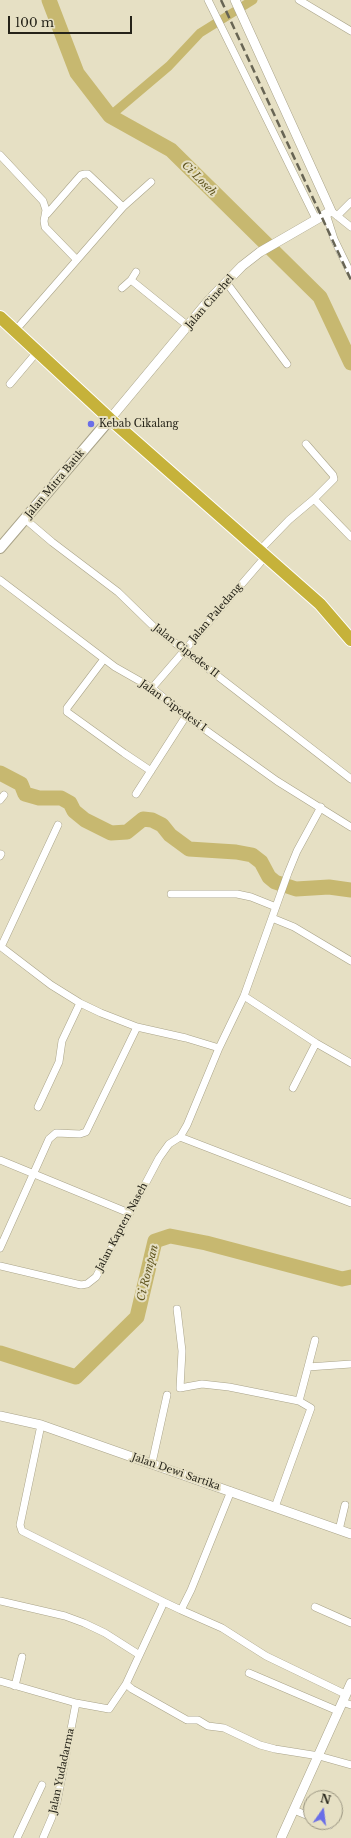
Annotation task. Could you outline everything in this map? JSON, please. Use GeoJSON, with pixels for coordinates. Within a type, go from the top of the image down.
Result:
{"type":"FeatureCollection","features":[{"type":"Feature","properties":{"kind":"highway"},"geometry":{"type":"LineString","coordinates":[[0,317],[14,332],[110,419],[320,604],[351,640]]}},
{"type":"Feature","properties":{"kind":"main road","name":"Jalan Mitra Batik"},"geometry":{"type":"LineString","coordinates":[[0,548],[110,419]]}},
{"type":"Feature","properties":{"kind":"street"},"geometry":{"type":"LineString","coordinates":[[300,0],[351,31]]}},
{"type":"Feature","properties":{"kind":"street"},"geometry":{"type":"LineString","coordinates":[[235,1],[331,214],[334,238],[351,274]]}},
{"type":"Feature","properties":{"kind":"street"},"geometry":{"type":"LineString","coordinates":[[210,3],[316,219]]}},
{"type":"Feature","properties":{"kind":"street"},"geometry":{"type":"LineString","coordinates":[[0,155],[43,201],[47,214]]}},
{"type":"Feature","properties":{"kind":"street"},"geometry":{"type":"LineString","coordinates":[[76,260],[46,229],[44,221],[47,214],[81,175],[88,174],[123,207]]}},
{"type":"Feature","properties":{"kind":"street"},"geometry":{"type":"LineString","coordinates":[[14,332],[123,207],[151,182]]}},
{"type":"Feature","properties":{"kind":"street"},"geometry":{"type":"LineString","coordinates":[[331,214],[351,202]]}},
{"type":"Feature","properties":{"kind":"street"},"geometry":{"type":"LineString","coordinates":[[331,214],[351,227]]}},
{"type":"Feature","properties":{"kind":"street","name":"Jalan Cinehel"},"geometry":{"type":"LineString","coordinates":[[110,419],[188,326],[242,266],[260,252],[316,219],[331,214]]}},
{"type":"Feature","properties":{"kind":"street"},"geometry":{"type":"LineString","coordinates":[[122,288],[131,280],[136,272]]}},
{"type":"Feature","properties":{"kind":"street"},"geometry":{"type":"LineString","coordinates":[[131,280],[188,326]]}},
{"type":"Feature","properties":{"kind":"street"},"geometry":{"type":"LineString","coordinates":[[226,282],[287,364]]}},
{"type":"Feature","properties":{"kind":"street"},"geometry":{"type":"LineString","coordinates":[[10,384],[37,352]]}},
{"type":"Feature","properties":{"kind":"street","name":"Jalan Paledang"},"geometry":{"type":"LineString","coordinates":[[152,688],[263,554],[289,520],[333,481],[334,477],[306,444]]}},
{"type":"Feature","properties":{"kind":"street"},"geometry":{"type":"LineString","coordinates":[[314,499],[351,537]]}},
{"type":"Feature","properties":{"kind":"street","name":"Jalan Cipedes II"},"geometry":{"type":"LineString","coordinates":[[25,519],[52,542],[118,592],[153,626],[351,779]]}},
{"type":"Feature","properties":{"kind":"street","name":"Jalan Cipedesi I"},"geometry":{"type":"LineString","coordinates":[[0,580],[104,660],[152,688],[186,716],[277,781],[351,827]]}},
{"type":"Feature","properties":{"kind":"street"},"geometry":{"type":"LineString","coordinates":[[104,660],[67,708],[67,712],[152,771]]}},
{"type":"Feature","properties":{"kind":"street"},"geometry":{"type":"LineString","coordinates":[[136,794],[186,716]]}},
{"type":"Feature","properties":{"kind":"street","name":"Jalan Kapten Naseh"},"geometry":{"type":"LineString","coordinates":[[0,1266],[81,1285],[87,1284],[96,1277],[159,1158],[169,1144],[180,1137],[219,1048],[244,996],[297,851],[321,807]]}},
{"type":"Feature","properties":{"kind":"street"},"geometry":{"type":"LineString","coordinates":[[58,825],[1,946],[51,985],[80,1003],[137,1027],[186,1038],[219,1048]]}},
{"type":"Feature","properties":{"kind":"street"},"geometry":{"type":"LineString","coordinates":[[171,894],[237,894],[250,897],[276,907]]}},
{"type":"Feature","properties":{"kind":"street"},"geometry":{"type":"LineString","coordinates":[[272,918],[294,926],[351,961]]}},
{"type":"Feature","properties":{"kind":"street"},"geometry":{"type":"LineString","coordinates":[[244,996],[316,1043],[351,1063]]}},
{"type":"Feature","properties":{"kind":"street"},"geometry":{"type":"LineString","coordinates":[[38,1107],[60,1062],[62,1041],[80,1003]]}},
{"type":"Feature","properties":{"kind":"street"},"geometry":{"type":"LineString","coordinates":[[0,1248],[52,1136],[56,1133],[80,1134],[86,1132],[137,1027]]}},
{"type":"Feature","properties":{"kind":"street"},"geometry":{"type":"LineString","coordinates":[[293,1088],[316,1043]]}},
{"type":"Feature","properties":{"kind":"street"},"geometry":{"type":"LineString","coordinates":[[180,1137],[351,1203]]}},
{"type":"Feature","properties":{"kind":"street"},"geometry":{"type":"LineString","coordinates":[[0,1160],[129,1213]]}},
{"type":"Feature","properties":{"kind":"street"},"geometry":{"type":"LineString","coordinates":[[177,1309],[182,1351],[180,1388],[202,1384],[209,1385],[299,1401],[311,1409],[275,1507]]}},
{"type":"Feature","properties":{"kind":"street"},"geometry":{"type":"LineString","coordinates":[[299,1401],[316,1340]]}},
{"type":"Feature","properties":{"kind":"street"},"geometry":{"type":"LineString","coordinates":[[308,1367],[351,1364]]}},
{"type":"Feature","properties":{"kind":"street"},"geometry":{"type":"LineString","coordinates":[[152,1463],[167,1395]]}},
{"type":"Feature","properties":{"kind":"street","name":"Jalan Dewi Sartika"},"geometry":{"type":"LineString","coordinates":[[0,1416],[41,1425],[351,1534]]}},
{"type":"Feature","properties":{"kind":"street"},"geometry":{"type":"LineString","coordinates":[[41,1425],[20,1525],[22,1531],[180,1610],[222,1628],[266,1656],[346,1700]]}},
{"type":"Feature","properties":{"kind":"street"},"geometry":{"type":"LineString","coordinates":[[180,1610],[191,1590],[231,1491]]}},
{"type":"Feature","properties":{"kind":"street"},"geometry":{"type":"LineString","coordinates":[[339,1530],[345,1505]]}},
{"type":"Feature","properties":{"kind":"street"},"geometry":{"type":"LineString","coordinates":[[0,1601],[65,1616],[84,1623],[105,1633],[138,1654]]}},
{"type":"Feature","properties":{"kind":"street"},"geometry":{"type":"LineString","coordinates":[[0,1681],[76,1703],[109,1709],[126,1684],[138,1654],[164,1602]]}},
{"type":"Feature","properties":{"kind":"street"},"geometry":{"type":"LineString","coordinates":[[315,1607],[351,1623]]}},
{"type":"Feature","properties":{"kind":"street"},"geometry":{"type":"LineString","coordinates":[[15,1686],[22,1657]]}},
{"type":"Feature","properties":{"kind":"street"},"geometry":{"type":"LineString","coordinates":[[249,1672],[338,1711]]}},
{"type":"Feature","properties":{"kind":"street"},"geometry":{"type":"LineString","coordinates":[[281,1838],[338,1711],[346,1700],[351,1683]]}},
{"type":"Feature","properties":{"kind":"street"},"geometry":{"type":"LineString","coordinates":[[126,1684],[132,1689],[187,1720],[198,1720],[208,1726],[224,1728],[260,1745],[319,1756],[351,1765]]}},
{"type":"Feature","properties":{"kind":"street","name":"Jalan Yudadarma"},"geometry":{"type":"LineString","coordinates":[[43,1838],[57,1802],[76,1703]]}},
{"type":"Feature","properties":{"kind":"street"},"geometry":{"type":"LineString","coordinates":[[17,1838],[42,1785]]}},
{"type":"Feature","properties":{"kind":"street"},"geometry":{"type":"LineString","coordinates":[[294,1810],[303,1814]]}},
{"type":"Feature","properties":{"kind":"waterway","name":"Ci Loseh"},"geometry":{"type":"LineString","coordinates":[[49,0],[77,73],[110,116],[171,150],[320,297],[351,363]]}},
{"type":"Feature","properties":{"kind":"waterway"},"geometry":{"type":"LineString","coordinates":[[110,116],[169,66],[200,33],[253,0]]}},
{"type":"Feature","properties":{"kind":"waterway"},"geometry":{"type":"LineString","coordinates":[[0,773],[21,784],[25,794],[39,798],[61,798],[70,803],[74,811],[85,820],[111,833],[127,832],[143,819],[152,820],[162,825],[170,835],[189,849],[236,852],[252,855],[261,862],[269,877],[275,882],[296,889],[329,887],[351,890]]}},
{"type":"Feature","properties":{"kind":"waterway","name":"Ci Rompan"},"geometry":{"type":"LineString","coordinates":[[0,1353],[76,1377],[137,1317],[155,1241],[170,1236],[206,1243],[342,1279],[351,1277]]}},
{"type":"Feature","properties":{"kind":"railway"},"geometry":{"type":"LineString","coordinates":[[221,0],[351,280]]}},
{"type":"Feature","properties":{"kind":"place","name":"Kebab Cikalang"},"geometry":{"type":"Point","coordinates":[91,424]}}]}
